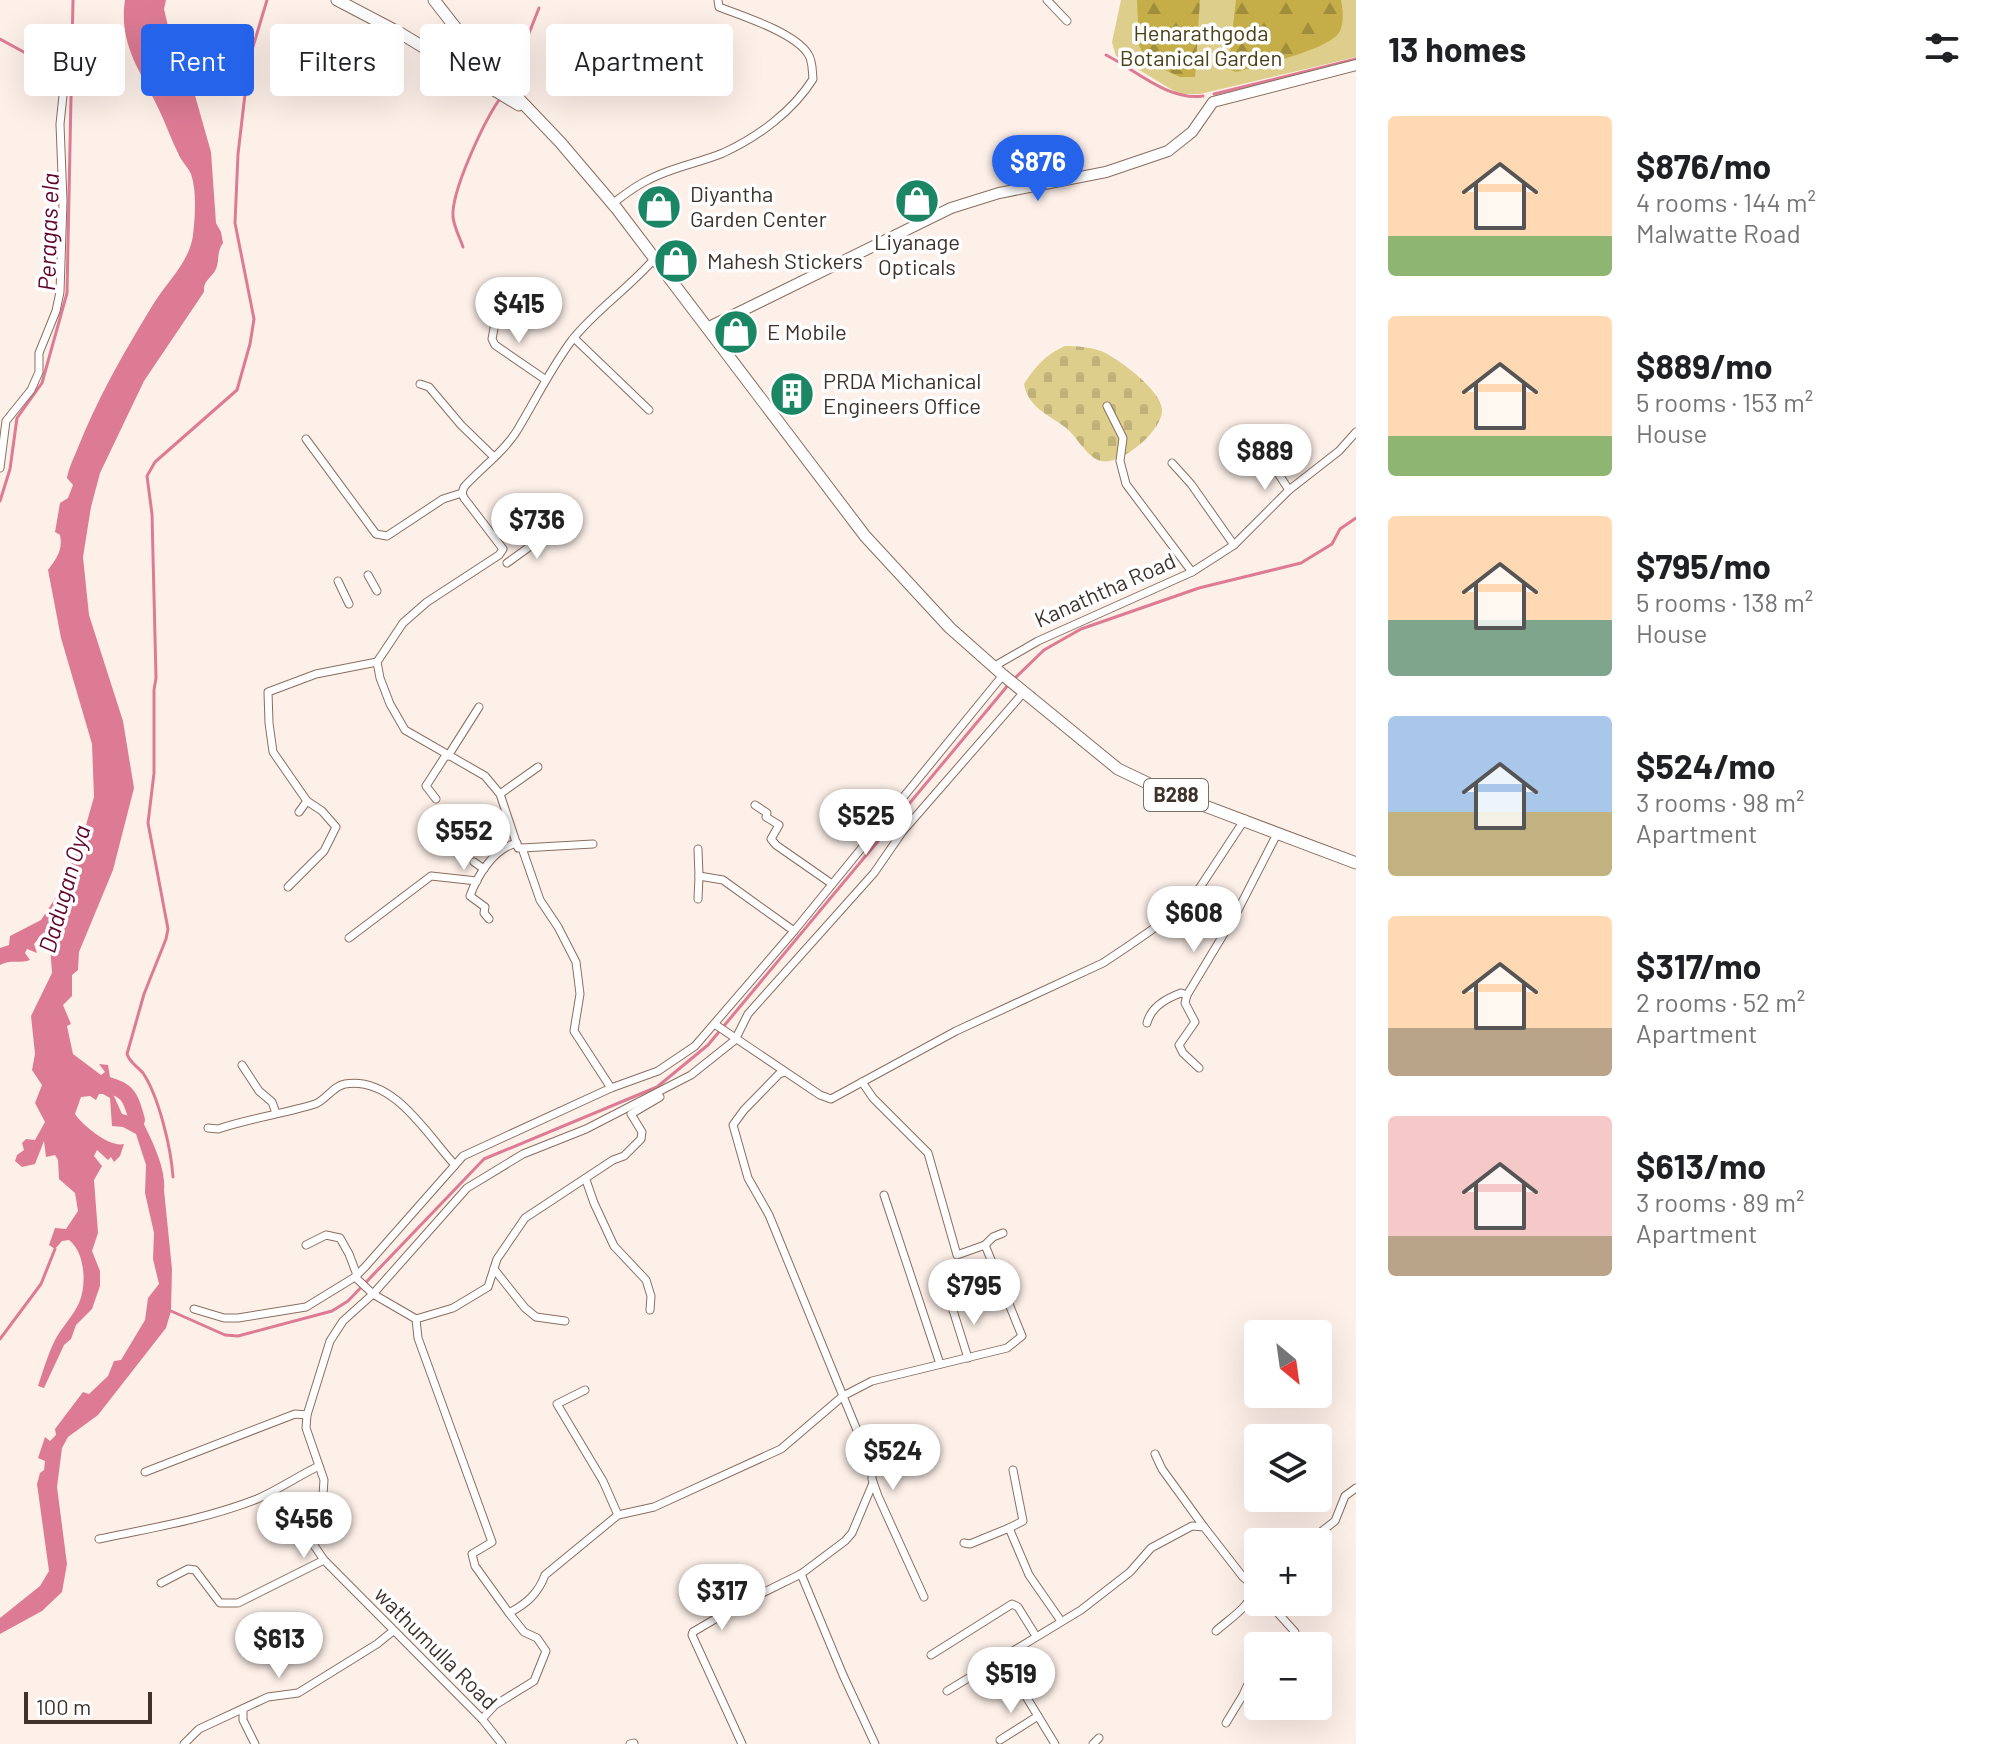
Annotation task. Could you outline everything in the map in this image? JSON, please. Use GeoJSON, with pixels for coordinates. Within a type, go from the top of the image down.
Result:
{"type":"FeatureCollection","features":[{"type":"Feature","properties":{"kind":"main road","name":"B288"},"geometry":{"type":"LineString","coordinates":[[337,0],[400,33],[530,111],[655,258],[865,536],[907,584],[993,667],[1126,773],[1160,789],[1356,863]]}},
{"type":"Feature","properties":{"kind":"main road"},"geometry":{"type":"LineString","coordinates":[[434,0],[477,55],[530,111]]}},
{"type":"Feature","properties":{"kind":"street"},"geometry":{"type":"LineString","coordinates":[[612,204],[649,179],[723,153],[757,135],[806,90],[813,79],[809,55],[799,44],[761,22],[719,7],[718,0]]}},
{"type":"Feature","properties":{"kind":"street"},"geometry":{"type":"LineString","coordinates":[[1047,0],[1067,21]]}},
{"type":"Feature","properties":{"kind":"street"},"geometry":{"type":"LineString","coordinates":[[707,328],[951,208],[999,193],[1106,172],[1168,151],[1192,132],[1213,102],[1356,65]]}},
{"type":"Feature","properties":{"kind":"street"},"geometry":{"type":"LineString","coordinates":[[0,468],[6,421],[31,390],[39,372],[39,353],[58,305],[63,201],[60,124],[63,96]]}},
{"type":"Feature","properties":{"kind":"street"},"geometry":{"type":"LineString","coordinates":[[462,493],[464,487],[518,429],[550,370],[574,338],[655,258]]}},
{"type":"Feature","properties":{"kind":"street"},"geometry":{"type":"LineString","coordinates":[[498,307],[492,339],[495,345],[546,380]]}},
{"type":"Feature","properties":{"kind":"street"},"geometry":{"type":"LineString","coordinates":[[574,338],[649,410]]}},
{"type":"Feature","properties":{"kind":"street"},"geometry":{"type":"LineString","coordinates":[[420,384],[429,387],[461,425],[494,457]]}},
{"type":"Feature","properties":{"kind":"street","name":"Kanaththa Road"},"geometry":{"type":"LineString","coordinates":[[993,667],[1038,641],[1192,572],[1126,484],[1120,461],[1123,438],[1107,406]]}},
{"type":"Feature","properties":{"kind":"street"},"geometry":{"type":"LineString","coordinates":[[1251,432],[1289,490]]}},
{"type":"Feature","properties":{"kind":"street"},"geometry":{"type":"LineString","coordinates":[[1192,572],[1234,545],[1289,490],[1339,451],[1356,432]]}},
{"type":"Feature","properties":{"kind":"street"},"geometry":{"type":"LineString","coordinates":[[306,439],[376,534],[387,536],[443,499],[462,493]]}},
{"type":"Feature","properties":{"kind":"street"},"geometry":{"type":"LineString","coordinates":[[1172,463],[1191,484],[1234,545]]}},
{"type":"Feature","properties":{"kind":"street"},"geometry":{"type":"LineString","coordinates":[[462,493],[503,549],[499,555],[435,595],[403,623],[377,662],[380,678],[405,730],[485,776],[500,794],[540,900],[576,962],[580,994],[574,1031],[611,1088]]}},
{"type":"Feature","properties":{"kind":"street"},"geometry":{"type":"LineString","coordinates":[[507,563],[550,532]]}},
{"type":"Feature","properties":{"kind":"street"},"geometry":{"type":"LineString","coordinates":[[368,575],[377,591]]}},
{"type":"Feature","properties":{"kind":"street"},"geometry":{"type":"LineString","coordinates":[[338,581],[349,604]]}},
{"type":"Feature","properties":{"kind":"street"},"geometry":{"type":"LineString","coordinates":[[288,887],[324,851],[336,827],[322,811],[307,801],[273,752],[268,692],[316,674],[377,662]]}},
{"type":"Feature","properties":{"kind":"street"},"geometry":{"type":"LineString","coordinates":[[194,1309],[224,1318],[238,1318],[306,1307],[357,1278],[463,1156],[611,1088],[658,1071],[720,1028],[794,931],[1003,675]]}},
{"type":"Feature","properties":{"kind":"street"},"geometry":{"type":"LineString","coordinates":[[416,1319],[453,1308],[488,1287],[497,1259],[525,1218],[613,1160],[624,1156],[641,1139],[642,1132],[631,1114],[676,1087],[735,1040],[748,1014],[874,873],[903,831],[1024,692]]}},
{"type":"Feature","properties":{"kind":"street"},"geometry":{"type":"LineString","coordinates":[[436,799],[426,786],[479,707]]}},
{"type":"Feature","properties":{"kind":"street"},"geometry":{"type":"LineString","coordinates":[[500,794],[538,767]]}},
{"type":"Feature","properties":{"kind":"street"},"geometry":{"type":"LineString","coordinates":[[299,812],[307,801]]}},
{"type":"Feature","properties":{"kind":"street"},"geometry":{"type":"LineString","coordinates":[[755,805],[779,825],[771,839],[776,845],[832,884]]}},
{"type":"Feature","properties":{"kind":"street"},"geometry":{"type":"LineString","coordinates":[[720,1028],[820,1095],[831,1099],[956,1031],[1103,963],[1189,904],[1245,819]]}},
{"type":"Feature","properties":{"kind":"street"},"geometry":{"type":"LineString","coordinates":[[1199,1068],[1179,1045],[1195,1022],[1185,1003],[1187,995],[1237,912],[1278,832]]}},
{"type":"Feature","properties":{"kind":"street"},"geometry":{"type":"LineString","coordinates":[[489,919],[484,913],[485,907],[470,896],[484,869],[509,845],[593,844]]}},
{"type":"Feature","properties":{"kind":"street"},"geometry":{"type":"LineString","coordinates":[[698,849],[698,899]]}},
{"type":"Feature","properties":{"kind":"street"},"geometry":{"type":"LineString","coordinates":[[474,862],[484,869]]}},
{"type":"Feature","properties":{"kind":"street"},"geometry":{"type":"LineString","coordinates":[[349,938],[431,876],[477,881]]}},
{"type":"Feature","properties":{"kind":"street"},"geometry":{"type":"LineString","coordinates":[[699,876],[723,880],[794,931]]}},
{"type":"Feature","properties":{"kind":"street"},"geometry":{"type":"LineString","coordinates":[[1147,1023],[1160,1003],[1181,993],[1187,995]]}},
{"type":"Feature","properties":{"kind":"street"},"geometry":{"type":"LineString","coordinates":[[242,1065],[259,1091],[272,1102],[276,1113]]}},
{"type":"Feature","properties":{"kind":"street"},"geometry":{"type":"LineString","coordinates":[[785,1072],[779,1074],[733,1125],[748,1178],[769,1215],[872,1467],[873,1483],[924,1597]]}},
{"type":"Feature","properties":{"kind":"street"},"geometry":{"type":"LineString","coordinates":[[370,1292],[467,1188],[523,1154],[586,1129],[691,1075]]}},
{"type":"Feature","properties":{"kind":"street"},"geometry":{"type":"LineString","coordinates":[[862,1082],[873,1098],[928,1153],[957,1255],[985,1245],[1003,1233]]}},
{"type":"Feature","properties":{"kind":"street"},"geometry":{"type":"LineString","coordinates":[[208,1128],[218,1129],[320,1102],[341,1085],[371,1087],[405,1106],[455,1165]]}},
{"type":"Feature","properties":{"kind":"street"},"geometry":{"type":"LineString","coordinates":[[586,1180],[614,1246],[649,1288],[650,1310]]}},
{"type":"Feature","properties":{"kind":"street"},"geometry":{"type":"LineString","coordinates":[[884,1195],[940,1364]]}},
{"type":"Feature","properties":{"kind":"street"},"geometry":{"type":"LineString","coordinates":[[306,1245],[331,1234],[340,1238],[357,1278],[370,1292],[416,1319],[423,1350],[492,1542],[472,1554],[475,1566],[524,1632],[537,1638],[546,1651],[534,1681],[495,1705],[482,1719]]}},
{"type":"Feature","properties":{"kind":"street"},"geometry":{"type":"LineString","coordinates":[[509,1613],[524,1605],[540,1589],[545,1575],[618,1515],[654,1507],[781,1449],[843,1396],[872,1381],[1007,1348],[1022,1336],[985,1245]]}},
{"type":"Feature","properties":{"kind":"street"},"geometry":{"type":"LineString","coordinates":[[494,1269],[536,1317],[565,1321]]}},
{"type":"Feature","properties":{"kind":"street","name":"wathumulla Road"},"geometry":{"type":"LineString","coordinates":[[370,1292],[343,1321],[330,1341],[307,1415],[306,1428],[324,1480],[323,1495],[305,1527],[307,1535],[324,1560],[482,1719],[502,1744]]}},
{"type":"Feature","properties":{"kind":"street"},"geometry":{"type":"LineString","coordinates":[[952,1307],[972,1357]]}},
{"type":"Feature","properties":{"kind":"street"},"geometry":{"type":"LineString","coordinates":[[972,1357],[986,1356],[988,1359]]}},
{"type":"Feature","properties":{"kind":"street"},"geometry":{"type":"LineString","coordinates":[[585,1390],[557,1404],[603,1481],[618,1515]]}},
{"type":"Feature","properties":{"kind":"street"},"geometry":{"type":"LineString","coordinates":[[145,1472],[295,1414],[307,1415]]}},
{"type":"Feature","properties":{"kind":"street"},"geometry":{"type":"LineString","coordinates":[[1155,1454],[1162,1469],[1244,1578]]}},
{"type":"Feature","properties":{"kind":"street"},"geometry":{"type":"LineString","coordinates":[[99,1539],[175,1524],[260,1498],[319,1466]]}},
{"type":"Feature","properties":{"kind":"street"},"geometry":{"type":"LineString","coordinates":[[964,1543],[970,1544],[1023,1521],[1013,1470]]}},
{"type":"Feature","properties":{"kind":"street"},"geometry":{"type":"LineString","coordinates":[[742,1744],[692,1635],[711,1620],[821,1561],[852,1533],[873,1483]]}},
{"type":"Feature","properties":{"kind":"street"},"geometry":{"type":"LineString","coordinates":[[1326,1528],[1335,1521],[1345,1496],[1356,1488]]}},
{"type":"Feature","properties":{"kind":"street"},"geometry":{"type":"LineString","coordinates":[[947,1691],[1081,1610],[1130,1572],[1151,1548],[1192,1526],[1204,1527]]}},
{"type":"Feature","properties":{"kind":"street"},"geometry":{"type":"LineString","coordinates":[[1009,1528],[1029,1575],[1061,1621]]}},
{"type":"Feature","properties":{"kind":"street"},"geometry":{"type":"LineString","coordinates":[[161,1583],[188,1569],[195,1570],[220,1603],[238,1603],[324,1560]]}},
{"type":"Feature","properties":{"kind":"street"},"geometry":{"type":"LineString","coordinates":[[801,1574],[875,1744]]}},
{"type":"Feature","properties":{"kind":"street"},"geometry":{"type":"LineString","coordinates":[[931,1655],[1012,1604],[1018,1607],[1036,1636]]}},
{"type":"Feature","properties":{"kind":"street"},"geometry":{"type":"LineString","coordinates":[[1216,1631],[1244,1608]]}},
{"type":"Feature","properties":{"kind":"street"},"geometry":{"type":"LineString","coordinates":[[1281,1616],[1295,1632]]}},
{"type":"Feature","properties":{"kind":"street"},"geometry":{"type":"LineString","coordinates":[[184,1744],[199,1729],[268,1697],[298,1693],[393,1631]]}},
{"type":"Feature","properties":{"kind":"street"},"geometry":{"type":"LineString","coordinates":[[1002,1657],[1055,1744]]}},
{"type":"Feature","properties":{"kind":"street"},"geometry":{"type":"LineString","coordinates":[[1226,1723],[1244,1693]]}},
{"type":"Feature","properties":{"kind":"street"},"geometry":{"type":"LineString","coordinates":[[243,1709],[243,1720],[255,1744]]}},
{"type":"Feature","properties":{"kind":"street"},"geometry":{"type":"LineString","coordinates":[[1000,1740],[1038,1716]]}},
{"type":"Feature","properties":{"kind":"green space","name":"Henarathgoda Botanical Garden"},"geometry":{"type":"Polygon","coordinates":[[[1121,0],[1356,0],[1356,57],[1200,94],[1179,94],[1116,56],[1112,42],[1121,0]]]}},
{"type":"Feature","properties":{"kind":"green space"},"geometry":{"type":"Polygon","coordinates":[[[1137,0],[1200,0],[1195,77],[1180,77],[1146,61],[1139,45],[1137,0]]]}},
{"type":"Feature","properties":{"kind":"green space"},"geometry":{"type":"Polygon","coordinates":[[[1236,0],[1341,0],[1343,16],[1340,31],[1334,38],[1309,50],[1236,72],[1228,69],[1236,0]]]}},
{"type":"Feature","properties":{"kind":"green space"},"geometry":{"type":"Polygon","coordinates":[[[1065,346],[1092,349],[1109,355],[1138,376],[1160,402],[1162,410],[1156,427],[1139,445],[1119,458],[1101,461],[1091,456],[1069,431],[1034,404],[1026,392],[1024,384],[1037,366],[1065,346]]]}},
{"type":"Feature","properties":{"kind":"water"},"geometry":{"type":"Polygon","coordinates":[[[125,0],[166,0],[164,9],[168,24],[141,24],[141,74],[129,46],[124,17],[125,0]]]}},
{"type":"Feature","properties":{"kind":"water"},"geometry":{"type":"Polygon","coordinates":[[[152,96],[195,96],[211,152],[216,223],[223,243],[216,269],[206,282],[204,292],[144,381],[100,473],[91,507],[83,557],[89,615],[123,721],[134,788],[113,870],[79,952],[78,970],[72,975],[72,996],[63,1005],[71,1024],[67,1026],[73,1054],[101,1075],[105,1072],[99,1064],[108,1065],[110,1077],[122,1086],[119,1093],[113,1094],[122,1114],[130,1116],[127,1105],[132,1101],[162,1168],[172,1269],[171,1311],[166,1328],[98,1415],[68,1437],[62,1448],[57,1487],[67,1564],[62,1592],[42,1611],[0,1634],[0,1618],[40,1586],[49,1571],[37,1484],[44,1470],[45,1461],[38,1458],[45,1437],[50,1441],[56,1435],[55,1429],[83,1392],[89,1394],[108,1376],[114,1361],[121,1360],[145,1320],[148,1298],[159,1284],[153,1259],[154,1233],[145,1193],[146,1165],[136,1134],[123,1127],[112,1126],[110,1098],[103,1094],[99,1094],[96,1100],[90,1096],[81,1097],[75,1114],[79,1119],[111,1143],[124,1144],[114,1162],[97,1150],[94,1156],[102,1166],[94,1180],[98,1233],[92,1251],[100,1271],[100,1286],[92,1309],[76,1325],[44,1388],[38,1386],[55,1340],[77,1308],[84,1278],[78,1252],[69,1240],[62,1241],[55,1249],[49,1245],[55,1228],[66,1229],[78,1211],[75,1193],[59,1179],[58,1160],[55,1155],[46,1157],[44,1141],[35,1164],[22,1167],[15,1161],[24,1150],[22,1143],[26,1139],[35,1140],[45,1122],[35,1103],[42,1085],[32,1070],[35,1054],[31,1016],[52,973],[50,946],[44,932],[34,944],[37,953],[27,949],[25,953],[30,960],[0,965],[0,948],[9,945],[10,936],[41,920],[60,891],[82,839],[94,797],[92,744],[61,638],[48,570],[60,550],[60,535],[55,532],[60,503],[68,498],[73,485],[67,478],[85,431],[133,339],[191,245],[195,196],[193,181],[152,96]]]}},
{"type":"Feature","properties":{"kind":"waterway","name":"Peragas ela"},"geometry":{"type":"LineString","coordinates":[[0,501],[10,469],[17,418],[42,383],[67,293],[73,0]]}},
{"type":"Feature","properties":{"kind":"waterway"},"geometry":{"type":"LineString","coordinates":[[173,1177],[167,1138],[154,1095],[143,1073],[127,1054],[144,994],[168,929],[148,823],[154,773],[156,678],[152,514],[147,476],[155,462],[237,390],[250,344],[254,319],[235,223],[238,154],[249,60],[267,0]]}},
{"type":"Feature","properties":{"kind":"waterway"},"geometry":{"type":"LineString","coordinates":[[530,31],[539,8]]}},
{"type":"Feature","properties":{"kind":"waterway"},"geometry":{"type":"LineString","coordinates":[[0,39],[24,52]]}},
{"type":"Feature","properties":{"kind":"waterway"},"geometry":{"type":"LineString","coordinates":[[1106,55],[1165,89],[1177,94],[1203,96]]}},
{"type":"Feature","properties":{"kind":"waterway"},"geometry":{"type":"LineString","coordinates":[[1214,94],[1356,59]]}},
{"type":"Feature","properties":{"kind":"waterway"},"geometry":{"type":"LineString","coordinates":[[463,247],[453,217],[457,191],[477,140],[499,100]]}},
{"type":"Feature","properties":{"kind":"waterway"},"geometry":{"type":"LineString","coordinates":[[1014,679],[1044,650],[1081,629],[1199,588],[1301,563],[1332,544],[1340,529],[1356,518]]}},
{"type":"Feature","properties":{"kind":"waterway"},"geometry":{"type":"LineString","coordinates":[[171,1311],[225,1335],[238,1336],[332,1311],[348,1301],[484,1159],[657,1087],[708,1045],[1009,684]]}},
{"type":"Feature","properties":{"kind":"waterway","name":"Dadugan Oya"},"geometry":{"type":"LineString","coordinates":[[101,1084],[126,1094],[137,1120]]}},
{"type":"Feature","properties":{"kind":"waterway"},"geometry":{"type":"LineString","coordinates":[[0,1339],[41,1284],[55,1249]]}},
{"type":"Feature","properties":{"kind":"place","name":"Liyanage Opticals"},"geometry":{"type":"Point","coordinates":[917,201]}},
{"type":"Feature","properties":{"kind":"place","name":"Diyantha Garden Center"},"geometry":{"type":"Point","coordinates":[659,207]}},
{"type":"Feature","properties":{"kind":"place","name":"Mahesh Stickers"},"geometry":{"type":"Point","coordinates":[676,261]}},
{"type":"Feature","properties":{"kind":"place","name":"E Mobile"},"geometry":{"type":"Point","coordinates":[736,332]}},
{"type":"Feature","properties":{"kind":"place","name":"PRDA Michanical Engineers Office"},"geometry":{"type":"Point","coordinates":[792,394]}}]}
